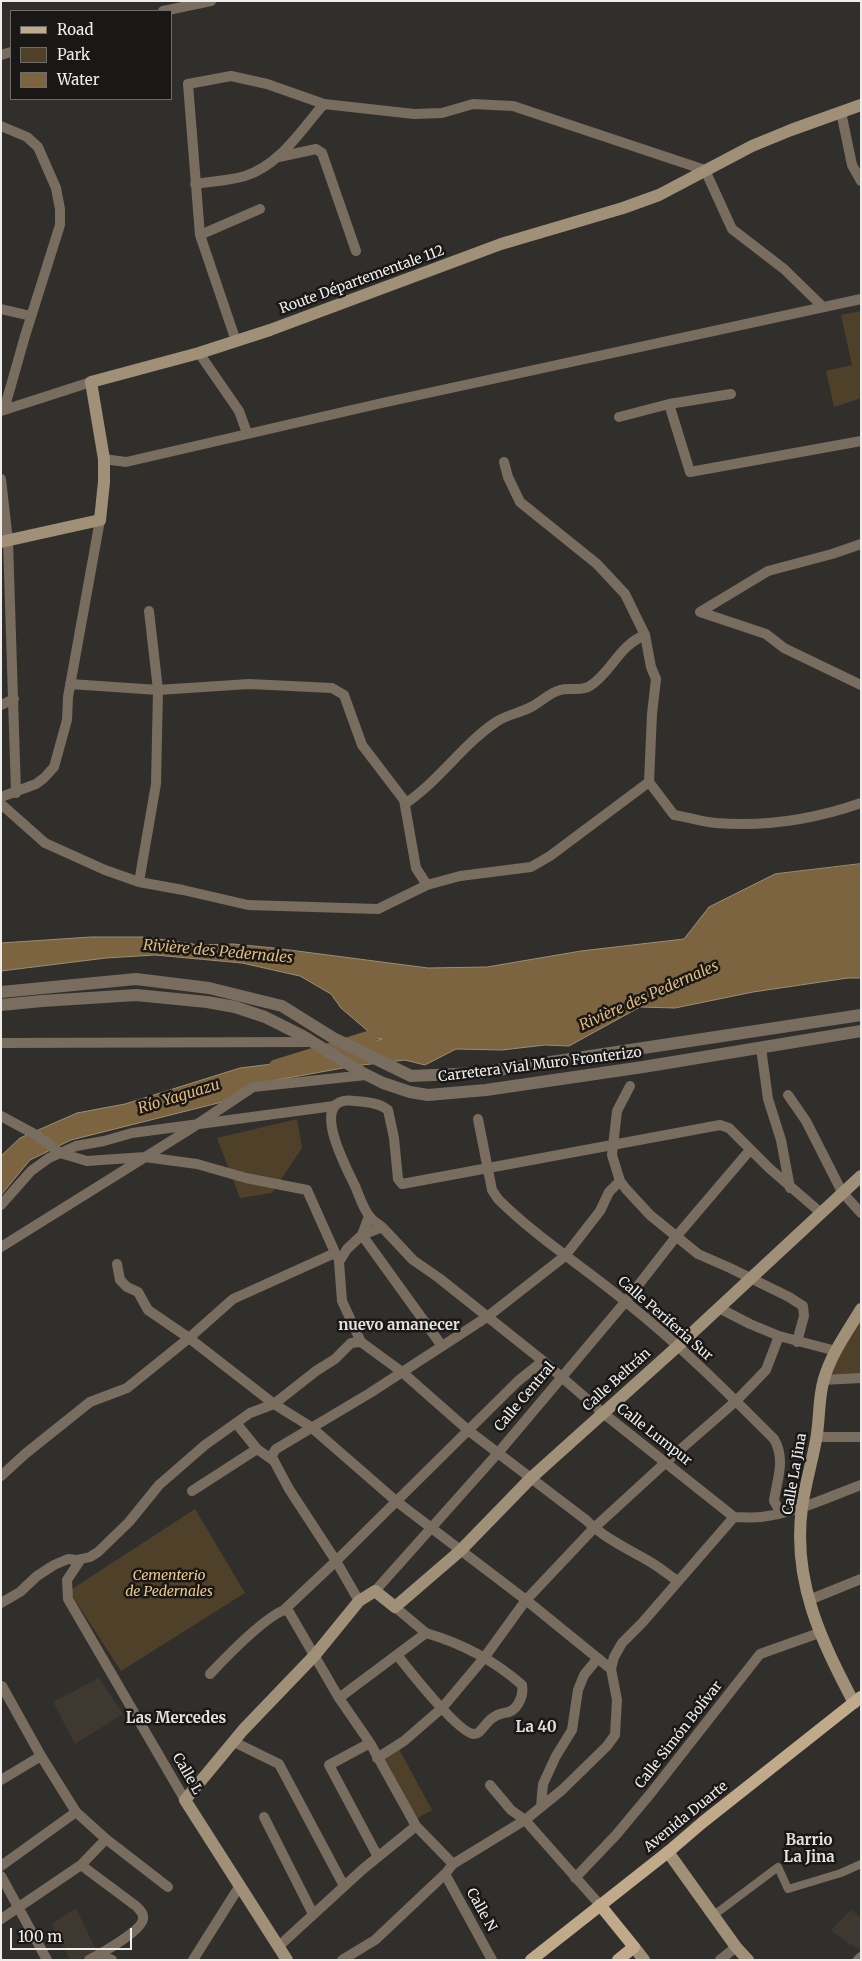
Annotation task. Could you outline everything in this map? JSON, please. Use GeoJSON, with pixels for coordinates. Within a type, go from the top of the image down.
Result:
{"type":"FeatureCollection","features":[{"type":"Feature","properties":{"kind":"main road","name":"Route Départementale 112"},"geometry":{"type":"LineString","coordinates":[[91,382],[236,341],[501,244],[623,208],[659,195],[752,146],[861,105]]}},
{"type":"Feature","properties":{"kind":"main road"},"geometry":{"type":"LineString","coordinates":[[4,542],[100,520],[104,482],[104,459],[91,382]]}},
{"type":"Feature","properties":{"kind":"main road","name":"Calle Beltrán"},"geometry":{"type":"LineString","coordinates":[[395,1607],[460,1551],[531,1478],[720,1308],[861,1176]]}},
{"type":"Feature","properties":{"kind":"main road","name":"Calle La Jina"},"geometry":{"type":"LineString","coordinates":[[857,1700],[819,1633],[802,1570],[801,1542],[802,1508],[817,1437],[824,1380],[846,1332],[859,1316]]}},
{"type":"Feature","properties":{"kind":"main road"},"geometry":{"type":"LineString","coordinates":[[375,1591],[395,1607]]}},
{"type":"Feature","properties":{"kind":"main road","name":"Calle Central"},"geometry":{"type":"LineString","coordinates":[[185,1800],[234,1742],[315,1655],[359,1601],[375,1591]]}},
{"type":"Feature","properties":{"kind":"main road","name":"Avenida Duarte"},"geometry":{"type":"LineString","coordinates":[[530,1960],[857,1700]]}},
{"type":"Feature","properties":{"kind":"main road","name":"Calle L"},"geometry":{"type":"LineString","coordinates":[[185,1800],[287,1960]]}},
{"type":"Feature","properties":{"kind":"main road"},"geometry":{"type":"LineString","coordinates":[[668,1852],[736,1947],[748,1960]]}},
{"type":"Feature","properties":{"kind":"main road"},"geometry":{"type":"LineString","coordinates":[[600,1906],[644,1960]]}},
{"type":"Feature","properties":{"kind":"main road"},"geometry":{"type":"LineString","coordinates":[[618,1960],[634,1947]]}},
{"type":"Feature","properties":{"kind":"street"},"geometry":{"type":"LineString","coordinates":[[169,10],[210,1]]}},
{"type":"Feature","properties":{"kind":"street"},"geometry":{"type":"LineString","coordinates":[[236,341],[200,235],[188,84],[231,76],[267,84],[324,104],[414,114],[442,113],[473,104],[513,106],[705,170],[732,229],[784,269],[823,308]]}},
{"type":"Feature","properties":{"kind":"street"},"geometry":{"type":"LineString","coordinates":[[195,184],[244,176],[260,169],[279,156],[324,104]]}},
{"type":"Feature","properties":{"kind":"street"},"geometry":{"type":"LineString","coordinates":[[841,112],[852,165],[861,181]]}},
{"type":"Feature","properties":{"kind":"street"},"geometry":{"type":"LineString","coordinates":[[1,126],[27,136],[38,146],[56,188],[60,209],[60,227],[2,410]]}},
{"type":"Feature","properties":{"kind":"street"},"geometry":{"type":"LineString","coordinates":[[279,156],[316,149],[322,153],[356,251]]}},
{"type":"Feature","properties":{"kind":"street"},"geometry":{"type":"LineString","coordinates":[[200,235],[260,209]]}},
{"type":"Feature","properties":{"kind":"street"},"geometry":{"type":"LineString","coordinates":[[104,459],[126,462],[861,299]]}},
{"type":"Feature","properties":{"kind":"street"},"geometry":{"type":"LineString","coordinates":[[1,309],[31,316]]}},
{"type":"Feature","properties":{"kind":"street"},"geometry":{"type":"LineString","coordinates":[[199,353],[239,411],[248,434]]}},
{"type":"Feature","properties":{"kind":"street"},"geometry":{"type":"LineString","coordinates":[[2,410],[91,382]]}},
{"type":"Feature","properties":{"kind":"street"},"geometry":{"type":"LineString","coordinates":[[619,416],[669,404],[731,394]]}},
{"type":"Feature","properties":{"kind":"street"},"geometry":{"type":"LineString","coordinates":[[669,404],[690,472],[861,440]]}},
{"type":"Feature","properties":{"kind":"street"},"geometry":{"type":"LineString","coordinates":[[504,462],[520,502],[598,564],[625,594],[645,635],[651,667],[656,679],[652,714],[650,782],[674,814],[715,823],[777,822],[826,813],[861,803]]}},
{"type":"Feature","properties":{"kind":"street"},"geometry":{"type":"LineString","coordinates":[[1,479],[14,699],[16,793]]}},
{"type":"Feature","properties":{"kind":"street"},"geometry":{"type":"LineString","coordinates":[[1,797],[36,784],[54,767],[67,720],[70,684],[100,520]]}},
{"type":"Feature","properties":{"kind":"street"},"geometry":{"type":"LineString","coordinates":[[861,544],[832,554],[768,571],[700,612],[766,634],[784,648],[861,685]]}},
{"type":"Feature","properties":{"kind":"street"},"geometry":{"type":"LineString","coordinates":[[139,882],[156,784],[158,690],[149,611]]}},
{"type":"Feature","properties":{"kind":"street"},"geometry":{"type":"LineString","coordinates":[[406,803],[423,792],[473,739],[498,721],[530,708],[554,692],[562,689],[579,689],[589,686],[601,676],[624,648],[634,639],[645,635]]}},
{"type":"Feature","properties":{"kind":"street"},"geometry":{"type":"LineString","coordinates":[[70,684],[158,690],[249,684],[332,688],[338,691],[344,695],[362,745],[406,803],[416,868],[427,886]]}},
{"type":"Feature","properties":{"kind":"street"},"geometry":{"type":"LineString","coordinates":[[1,705],[14,699]]}},
{"type":"Feature","properties":{"kind":"street"},"geometry":{"type":"LineString","coordinates":[[1,804],[45,843],[105,870],[139,882],[248,905],[378,909],[427,886],[460,876],[531,867],[550,856],[650,782]]}},
{"type":"Feature","properties":{"kind":"street","name":"Carretera Vial Muro Fronterizo"},"geometry":{"type":"LineString","coordinates":[[1,992],[136,979],[209,988],[282,1006],[335,1040],[411,1076],[478,1074],[861,1015]]}},
{"type":"Feature","properties":{"kind":"street","name":"Carretera Vial Muro Fronterizo"},"geometry":{"type":"LineString","coordinates":[[1,1005],[136,995],[207,1002],[235,1007],[266,1017],[383,1084],[428,1095],[486,1090],[861,1031]]}},
{"type":"Feature","properties":{"kind":"street"},"geometry":{"type":"LineString","coordinates":[[1,1043],[311,1042]]}},
{"type":"Feature","properties":{"kind":"street"},"geometry":{"type":"LineString","coordinates":[[762,1048],[768,1100],[781,1140],[790,1188]]}},
{"type":"Feature","properties":{"kind":"street"},"geometry":{"type":"LineString","coordinates":[[1,1246],[145,1157],[253,1087],[366,1075]]}},
{"type":"Feature","properties":{"kind":"street"},"geometry":{"type":"LineString","coordinates":[[630,1086],[617,1112],[612,1161],[620,1181],[650,1216],[675,1238],[698,1254],[789,1297],[802,1306],[804,1316],[797,1342]]}},
{"type":"Feature","properties":{"kind":"street"},"geometry":{"type":"LineString","coordinates":[[788,1095],[806,1121],[842,1192],[861,1213]]}},
{"type":"Feature","properties":{"kind":"street"},"geometry":{"type":"LineString","coordinates":[[1,1205],[31,1171],[49,1158],[76,1146],[132,1133],[334,1106],[347,1100],[382,1105],[388,1110],[394,1138],[398,1179],[402,1184],[720,1125],[729,1128],[790,1188],[821,1213]]}},
{"type":"Feature","properties":{"kind":"street"},"geometry":{"type":"LineString","coordinates":[[334,1106],[331,1113],[331,1130],[369,1216],[362,1235]]}},
{"type":"Feature","properties":{"kind":"street"},"geometry":{"type":"LineString","coordinates":[[1,1116],[38,1136],[60,1153],[87,1161],[145,1157],[197,1164],[246,1178],[306,1190],[339,1262],[342,1301],[361,1342],[402,1372],[469,1431],[594,1528],[618,1545],[648,1560],[678,1581]]}},
{"type":"Feature","properties":{"kind":"street","name":"Calle Periferia Sur"},"geometry":{"type":"LineString","coordinates":[[478,1119],[492,1190],[498,1199],[565,1256],[626,1301],[678,1346],[774,1439],[780,1448],[782,1462],[774,1500],[781,1513]]}},
{"type":"Feature","properties":{"kind":"street","name":"Calle Central"},"geometry":{"type":"LineString","coordinates":[[375,1591],[498,1453],[750,1150]]}},
{"type":"Feature","properties":{"kind":"street"},"geometry":{"type":"LineString","coordinates":[[359,1601],[336,1561],[294,1497],[272,1455],[276,1449],[370,1393],[487,1317],[565,1256],[600,1211],[609,1192],[620,1181]]}},
{"type":"Feature","properties":{"kind":"street","name":"Calle Lumpur"},"geometry":{"type":"LineString","coordinates":[[369,1216],[413,1260],[543,1361],[603,1413],[734,1518]]}},
{"type":"Feature","properties":{"kind":"street"},"geometry":{"type":"LineString","coordinates":[[339,1262],[347,1249],[362,1235],[382,1227]]}},
{"type":"Feature","properties":{"kind":"street"},"geometry":{"type":"LineString","coordinates":[[362,1235],[442,1346]]}},
{"type":"Feature","properties":{"kind":"street"},"geometry":{"type":"LineString","coordinates":[[1,1476],[25,1454],[90,1402],[128,1388],[233,1300],[334,1252]]}},
{"type":"Feature","properties":{"kind":"street"},"geometry":{"type":"LineString","coordinates":[[117,1264],[120,1280],[127,1287],[138,1292],[148,1310],[189,1338],[274,1404],[311,1427],[396,1501],[526,1600],[611,1669]]}},
{"type":"Feature","properties":{"kind":"street"},"geometry":{"type":"LineString","coordinates":[[720,1308],[750,1324],[779,1336],[836,1351]]}},
{"type":"Feature","properties":{"kind":"street"},"geometry":{"type":"LineString","coordinates":[[377,1758],[404,1741],[442,1708],[484,1658],[526,1600],[594,1528],[666,1462],[736,1402],[766,1370],[779,1336]]}},
{"type":"Feature","properties":{"kind":"street"},"geometry":{"type":"LineString","coordinates":[[1,1603],[12,1598],[37,1576],[54,1566],[68,1559],[90,1557],[98,1552],[129,1522],[159,1485],[205,1445],[250,1413],[274,1404],[335,1359],[351,1343],[361,1342]]}},
{"type":"Feature","properties":{"kind":"street"},"geometry":{"type":"LineString","coordinates":[[210,1674],[273,1616],[284,1610],[518,1381],[543,1361]]}},
{"type":"Feature","properties":{"kind":"street"},"geometry":{"type":"LineString","coordinates":[[824,1380],[861,1378]]}},
{"type":"Feature","properties":{"kind":"street"},"geometry":{"type":"LineString","coordinates":[[236,1423],[258,1450],[274,1461]]}},
{"type":"Feature","properties":{"kind":"street"},"geometry":{"type":"LineString","coordinates":[[817,1437],[861,1437]]}},
{"type":"Feature","properties":{"kind":"street"},"geometry":{"type":"LineString","coordinates":[[192,1491],[258,1450]]}},
{"type":"Feature","properties":{"kind":"street"},"geometry":{"type":"LineString","coordinates":[[342,1960],[376,1940],[453,1864],[525,1820],[575,1778],[607,1746],[615,1735],[617,1700],[611,1669],[614,1657],[622,1643],[642,1623],[734,1518],[761,1517],[802,1508],[861,1485]]}},
{"type":"Feature","properties":{"kind":"street","name":"Calle L"},"geometry":{"type":"LineString","coordinates":[[81,1559],[66,1580],[68,1599],[185,1800]]}},
{"type":"Feature","properties":{"kind":"street"},"geometry":{"type":"LineString","coordinates":[[809,1600],[861,1579]]}},
{"type":"Feature","properties":{"kind":"street"},"geometry":{"type":"LineString","coordinates":[[395,1607],[426,1633],[443,1638],[497,1665],[522,1685],[523,1693],[516,1708],[510,1712],[498,1714],[490,1718],[480,1731],[475,1734],[463,1729],[442,1708],[397,1655]]}},
{"type":"Feature","properties":{"kind":"street"},"geometry":{"type":"LineString","coordinates":[[284,1610],[292,1616],[340,1698],[370,1743],[416,1826],[453,1864]]}},
{"type":"Feature","properties":{"kind":"street"},"geometry":{"type":"LineString","coordinates":[[340,1698],[426,1633]]}},
{"type":"Feature","properties":{"kind":"street","name":"Calle Simón Bolívar"},"geometry":{"type":"LineString","coordinates":[[575,1878],[616,1835],[651,1794],[760,1654],[819,1633]]}},
{"type":"Feature","properties":{"kind":"street"},"geometry":{"type":"LineString","coordinates":[[541,1807],[543,1784],[556,1756],[572,1730],[578,1690],[584,1675],[598,1658]]}},
{"type":"Feature","properties":{"kind":"street"},"geometry":{"type":"LineString","coordinates":[[2,1685],[41,1756],[76,1812],[168,1887]]}},
{"type":"Feature","properties":{"kind":"street"},"geometry":{"type":"LineString","coordinates":[[234,1742],[279,1764],[344,1886]]}},
{"type":"Feature","properties":{"kind":"street"},"geometry":{"type":"LineString","coordinates":[[370,1743],[329,1765],[378,1857]]}},
{"type":"Feature","properties":{"kind":"street"},"geometry":{"type":"LineString","coordinates":[[1,1780],[41,1756]]}},
{"type":"Feature","properties":{"kind":"street"},"geometry":{"type":"LineString","coordinates":[[490,1784],[511,1810],[525,1820],[600,1906]]}},
{"type":"Feature","properties":{"kind":"street"},"geometry":{"type":"LineString","coordinates":[[1,1866],[76,1812]]}},
{"type":"Feature","properties":{"kind":"street"},"geometry":{"type":"LineString","coordinates":[[264,1818],[313,1914]]}},
{"type":"Feature","properties":{"kind":"street"},"geometry":{"type":"LineString","coordinates":[[279,1946],[344,1886],[416,1826]]}},
{"type":"Feature","properties":{"kind":"street"},"geometry":{"type":"LineString","coordinates":[[1,1919],[81,1865],[106,1838]]}},
{"type":"Feature","properties":{"kind":"street"},"geometry":{"type":"LineString","coordinates":[[714,1915],[778,1867],[788,1889],[841,1873],[861,1864]]}},
{"type":"Feature","properties":{"kind":"street"},"geometry":{"type":"LineString","coordinates":[[81,1865],[136,1906],[143,1913],[144,1918],[139,1928],[94,1957]]}},
{"type":"Feature","properties":{"kind":"street","name":"Calle N"},"geometry":{"type":"LineString","coordinates":[[445,1874],[492,1960]]}},
{"type":"Feature","properties":{"kind":"street"},"geometry":{"type":"LineString","coordinates":[[1,1876],[46,1960]]}},
{"type":"Feature","properties":{"kind":"street"},"geometry":{"type":"LineString","coordinates":[[193,1960],[239,1886]]}},
{"type":"Feature","properties":{"kind":"street"},"geometry":{"type":"LineString","coordinates":[[720,1960],[736,1947]]}},
{"type":"Feature","properties":{"kind":"street"},"geometry":{"type":"LineString","coordinates":[[94,1957],[112,1960]]}},
{"type":"Feature","properties":{"kind":"street"},"geometry":{"type":"LineString","coordinates":[[858,1960],[861,1957]]}},
{"type":"Feature","properties":{"kind":"shaded area"},"geometry":{"type":"Polygon","coordinates":[[[99,1678],[123,1714],[75,1744],[53,1702],[99,1678]]]}},
{"type":"Feature","properties":{"kind":"shaded area"},"geometry":{"type":"Polygon","coordinates":[[[76,1908],[96,1950],[80,1960],[70,1960],[51,1924],[76,1908]]]}},
{"type":"Feature","properties":{"kind":"shaded area"},"geometry":{"type":"Polygon","coordinates":[[[851,1910],[861,1918],[861,1951],[831,1930],[851,1910]]]}},
{"type":"Feature","properties":{"kind":"green space"},"geometry":{"type":"Polygon","coordinates":[[[861,311],[861,398],[834,407],[826,371],[852,365],[841,315],[861,311]]]}},
{"type":"Feature","properties":{"kind":"green space"},"geometry":{"type":"Polygon","coordinates":[[[297,1119],[302,1148],[272,1193],[240,1198],[217,1138],[297,1119]]]}},
{"type":"Feature","properties":{"kind":"green space"},"geometry":{"type":"Polygon","coordinates":[[[854,1320],[861,1321],[861,1378],[828,1380],[854,1320]]]}},
{"type":"Feature","properties":{"kind":"green space","name":"Cementerio de Pedernales"},"geometry":{"type":"Polygon","coordinates":[[[195,1509],[245,1593],[121,1671],[69,1591],[195,1509]]]}},
{"type":"Feature","properties":{"kind":"green space"},"geometry":{"type":"Polygon","coordinates":[[[399,1749],[432,1810],[416,1819],[382,1758],[399,1749]]]}},
{"type":"Feature","properties":{"kind":"water","name":"Rivière des Pedernales"},"geometry":{"type":"Polygon","coordinates":[[[861,864],[861,978],[848,978],[753,992],[675,1008],[640,1007],[569,1046],[545,1045],[502,1050],[456,1049],[425,1065],[405,1060],[354,1066],[260,1083],[230,1100],[71,1140],[30,1160],[1,1195],[1,1156],[20,1138],[77,1113],[125,1104],[240,1068],[305,1060],[382,1039],[376,1038],[341,1008],[331,994],[300,976],[242,963],[155,955],[106,958],[1,971],[1,943],[91,937],[145,937],[199,945],[233,944],[274,948],[428,968],[487,967],[581,951],[684,939],[709,907],[775,874],[861,864]]]}},
{"type":"Feature","properties":{"kind":"waterway","name":"Río Yaguazu"},"geometry":{"type":"LineString","coordinates":[[276,1067],[370,1038]]}},
{"type":"Feature","properties":{"kind":"district","name":"nuevo amanecer"},"geometry":{"type":"Point","coordinates":[399,1326]}},
{"type":"Feature","properties":{"kind":"district","name":"Las Mercedes"},"geometry":{"type":"Point","coordinates":[176,1719]}},
{"type":"Feature","properties":{"kind":"district","name":"La 40"},"geometry":{"type":"Point","coordinates":[536,1728]}},
{"type":"Feature","properties":{"kind":"district","name":"Barrio La Jina"},"geometry":{"type":"Point","coordinates":[809,1850]}}]}
